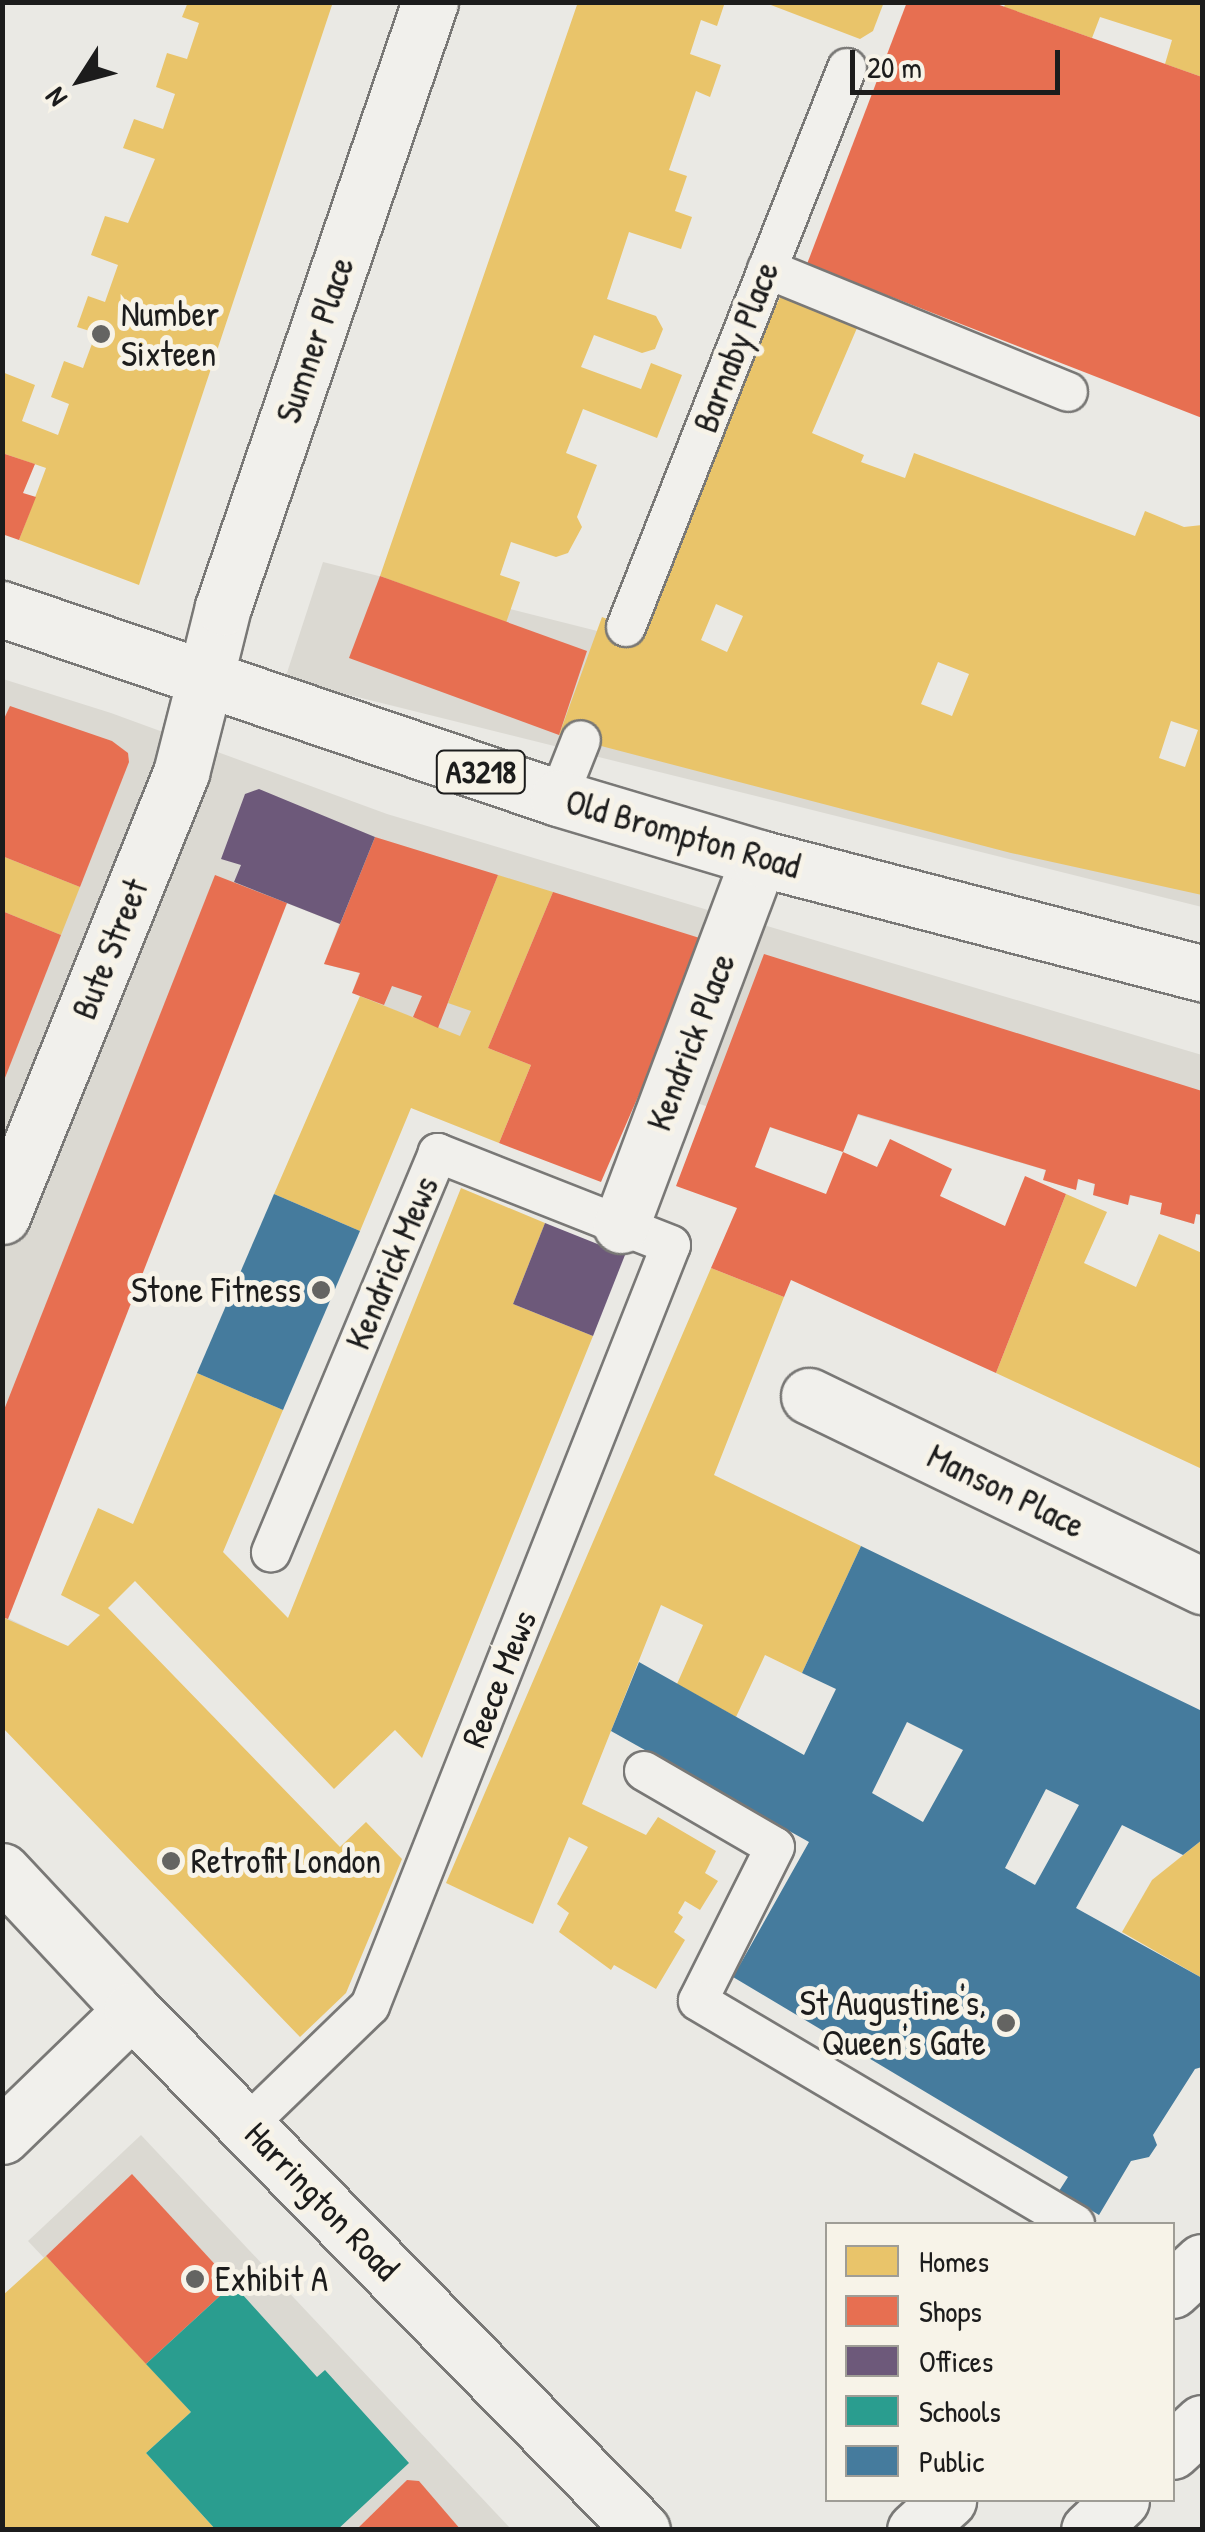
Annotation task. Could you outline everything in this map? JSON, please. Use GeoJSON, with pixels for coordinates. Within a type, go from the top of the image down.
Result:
{"type":"FeatureCollection","features":[{"type":"Feature","properties":{"kind":"street","name":"Sumner Place"},"geometry":{"type":"LineString","coordinates":[[205,679],[223,608],[430,2]]}},
{"type":"Feature","properties":{"kind":"street","name":"Old Brompton Road"},"geometry":{"type":"LineString","coordinates":[[2,609],[558,798],[759,858],[1202,973]]}},
{"type":"Feature","properties":{"kind":"street","name":"Bute Street"},"geometry":{"type":"LineString","coordinates":[[2,1216],[180,773],[205,679]]}},
{"type":"Feature","properties":{"kind":"street","name":"Kendrick Place"},"geometry":{"type":"LineString","coordinates":[[621,1225],[759,858]]}},
{"type":"Feature","properties":{"kind":"street","name":"Manson Place"},"geometry":{"type":"LineString","coordinates":[[809,1396],[1202,1586]]}},
{"type":"Feature","properties":{"kind":"street","name":"Harrington Road"},"geometry":{"type":"LineString","coordinates":[[2,1871],[132,2010],[642,2530]]}},
{"type":"Feature","properties":{"kind":"street"},"geometry":{"type":"LineString","coordinates":[[2,2136],[132,2010]]}},
{"type":"Feature","properties":{"kind":"street"},"geometry":{"type":"LineString","coordinates":[[1175,2449],[1202,2424]]}},
{"type":"Feature","properties":{"kind":"street"},"geometry":{"type":"LineString","coordinates":[[915,2530],[946,2502]]}},
{"type":"Feature","properties":{"kind":"street"},"geometry":{"type":"LineString","coordinates":[[1089,2530],[1119,2502]]}},
{"type":"Feature","properties":{"kind":"lane","name":"Barnaby Place"},"geometry":{"type":"LineString","coordinates":[[626,627],[847,68]]}},
{"type":"Feature","properties":{"kind":"lane"},"geometry":{"type":"LineString","coordinates":[[767,268],[1068,392]]}},
{"type":"Feature","properties":{"kind":"lane"},"geometry":{"type":"LineString","coordinates":[[558,798],[581,740]]}},
{"type":"Feature","properties":{"kind":"lane","name":"Kendrick Mews"},"geometry":{"type":"LineString","coordinates":[[271,1552],[438,1153],[621,1225]]}},
{"type":"Feature","properties":{"kind":"lane","name":"Reece Mews"},"geometry":{"type":"LineString","coordinates":[[248,2124],[370,2006],[672,1245],[621,1225]]}},
{"type":"Feature","properties":{"kind":"lane"},"geometry":{"type":"LineString","coordinates":[[644,1771],[776,1847],[698,2001],[1073,2222]]}},
{"type":"Feature","properties":{"kind":"shaded area"},"geometry":{"type":"Polygon","coordinates":[[[323,562],[1202,783],[1202,907],[285,679],[323,562]]]}},
{"type":"Feature","properties":{"kind":"shaded area"},"geometry":{"type":"Polygon","coordinates":[[[3,679],[111,713],[387,814],[728,916],[648,1113],[352,993],[359,973],[324,964],[339,924],[286,903],[8,1618],[42,1635],[3,1708],[3,679]]]}},
{"type":"Feature","properties":{"kind":"shaded area"},"geometry":{"type":"Polygon","coordinates":[[[750,921],[1202,1055],[1202,1215],[1196,1214],[1194,1224],[1160,1214],[1162,1203],[1131,1195],[1128,1205],[1093,1195],[1094,1184],[1079,1179],[1076,1190],[1043,1180],[1045,1170],[858,1115],[843,1152],[682,1098],[750,921]]]}},
{"type":"Feature","properties":{"kind":"shaded area"},"geometry":{"type":"Polygon","coordinates":[[[141,2135],[511,2529],[299,2529],[28,2241],[141,2135]]]}},
{"type":"Feature","properties":{"kind":"building: Homes"},"geometry":{"type":"Polygon","coordinates":[[[188,2],[333,2],[139,585],[19,540],[46,468],[2,453],[2,372],[35,385],[22,421],[58,435],[69,404],[51,397],[64,361],[83,368],[96,333],[77,327],[88,296],[105,302],[118,265],[91,255],[105,216],[128,223],[155,159],[123,148],[134,119],[163,129],[175,94],[156,87],[167,53],[187,59],[199,23],[182,17],[188,2]]]}},
{"type":"Feature","properties":{"kind":"building: Homes"},"geometry":{"type":"Polygon","coordinates":[[[578,2],[725,2],[717,26],[701,20],[690,54],[721,65],[710,97],[696,91],[669,170],[687,176],[675,211],[692,217],[681,249],[629,232],[607,299],[656,316],[663,329],[655,349],[642,353],[594,335],[581,367],[641,389],[651,363],[682,375],[657,438],[583,409],[566,453],[597,465],[577,517],[582,527],[568,553],[556,557],[511,542],[500,575],[520,582],[506,623],[380,576],[578,2]]]}},
{"type":"Feature","properties":{"kind":"building: Homes"},"geometry":{"type":"Polygon","coordinates":[[[763,2],[884,2],[873,31],[860,39],[763,2]]]}},
{"type":"Feature","properties":{"kind":"building: Homes"},"geometry":{"type":"Polygon","coordinates":[[[1006,2],[1202,2],[1202,77],[1165,64],[1172,40],[1100,17],[1092,38],[1004,7],[1006,2]]]}},
{"type":"Feature","properties":{"kind":"building: Homes"},"geometry":{"type":"Polygon","coordinates":[[[782,293],[857,328],[812,433],[864,455],[861,462],[905,478],[914,453],[1135,536],[1145,511],[1184,527],[1202,525],[1202,895],[1011,853],[559,735],[602,617],[642,633],[732,400],[782,293]],[[716,604],[701,640],[727,652],[743,616],[716,604]],[[938,662],[921,704],[952,716],[969,674],[938,662]],[[1171,721],[1159,758],[1185,767],[1198,730],[1171,721]]]}},
{"type":"Feature","properties":{"kind":"building: Homes"},"geometry":{"type":"Polygon","coordinates":[[[2,856],[80,887],[61,935],[2,911],[2,856]]]}},
{"type":"Feature","properties":{"kind":"building: Homes"},"geometry":{"type":"Polygon","coordinates":[[[498,875],[553,892],[488,1048],[531,1065],[499,1143],[411,1108],[360,1231],[274,1194],[360,996],[460,1036],[471,1011],[448,1003],[498,875]]]}},
{"type":"Feature","properties":{"kind":"building: Homes"},"geometry":{"type":"Polygon","coordinates":[[[461,1188],[545,1223],[513,1304],[593,1336],[422,1758],[395,1730],[334,1789],[135,1581],[108,1608],[340,1847],[366,1822],[402,1859],[346,1993],[300,2037],[2,1727],[2,1617],[68,1646],[100,1615],[61,1595],[98,1508],[133,1524],[197,1373],[283,1410],[223,1552],[288,1618],[461,1188]]]}},
{"type":"Feature","properties":{"kind":"building: Homes"},"geometry":{"type":"Polygon","coordinates":[[[1066,1194],[1107,1212],[1084,1263],[1136,1287],[1159,1234],[1202,1253],[1202,1469],[996,1373],[1066,1194]]]}},
{"type":"Feature","properties":{"kind":"building: Homes"},"geometry":{"type":"Polygon","coordinates":[[[711,1268],[784,1297],[714,1475],[861,1546],[802,1673],[765,1655],[736,1717],[677,1684],[703,1625],[661,1605],[582,1804],[646,1835],[658,1817],[716,1851],[705,1873],[718,1881],[700,1910],[685,1901],[678,1913],[683,1917],[674,1932],[685,1940],[656,1989],[614,1965],[611,1970],[559,1932],[569,1913],[557,1904],[588,1847],[569,1837],[533,1924],[446,1883],[711,1268]]]}},
{"type":"Feature","properties":{"kind":"building: Homes"},"geometry":{"type":"Polygon","coordinates":[[[1202,1840],[1202,1978],[1122,1932],[1152,1880],[1202,1840]]]}},
{"type":"Feature","properties":{"kind":"building: Homes"},"geometry":{"type":"Polygon","coordinates":[[[46,2256],[191,2412],[146,2453],[216,2530],[2,2530],[2,2296],[46,2256]]]}},
{"type":"Feature","properties":{"kind":"building: Shops"},"geometry":{"type":"Polygon","coordinates":[[[907,2],[991,2],[1202,77],[1202,418],[807,264],[907,2]]]}},
{"type":"Feature","properties":{"kind":"building: Shops"},"geometry":{"type":"Polygon","coordinates":[[[2,453],[35,464],[23,493],[36,497],[19,540],[2,534],[2,453]]]}},
{"type":"Feature","properties":{"kind":"building: Shops"},"geometry":{"type":"Polygon","coordinates":[[[380,576],[587,651],[559,735],[349,658],[380,576]]]}},
{"type":"Feature","properties":{"kind":"building: Shops"},"geometry":{"type":"Polygon","coordinates":[[[10,706],[112,741],[128,753],[129,762],[80,887],[2,856],[2,723],[10,706]]]}},
{"type":"Feature","properties":{"kind":"building: Shops"},"geometry":{"type":"Polygon","coordinates":[[[375,837],[498,875],[438,1028],[413,1017],[422,996],[392,986],[384,1005],[352,993],[360,973],[324,964],[375,837]]]}},
{"type":"Feature","properties":{"kind":"building: Shops"},"geometry":{"type":"Polygon","coordinates":[[[215,875],[287,903],[8,1619],[2,1617],[2,1415],[215,875]]]}},
{"type":"Feature","properties":{"kind":"building: Shops"},"geometry":{"type":"Polygon","coordinates":[[[553,892],[706,940],[601,1182],[499,1143],[531,1065],[488,1048],[553,892]]]}},
{"type":"Feature","properties":{"kind":"building: Shops"},"geometry":{"type":"Polygon","coordinates":[[[2,911],[61,935],[3,1083],[2,1083],[2,911]]]}},
{"type":"Feature","properties":{"kind":"building: Shops"},"geometry":{"type":"Polygon","coordinates":[[[764,954],[1202,1091],[1202,1215],[1196,1214],[1194,1224],[1160,1214],[1162,1203],[1130,1195],[1128,1205],[1093,1195],[1095,1184],[1078,1179],[1076,1190],[1043,1180],[1046,1170],[858,1114],[843,1152],[877,1167],[890,1139],[952,1169],[940,1196],[1005,1226],[1025,1176],[1066,1194],[996,1373],[791,1280],[784,1297],[711,1268],[737,1208],[676,1186],[764,954]],[[770,1127],[755,1167],[826,1194],[843,1152],[770,1127]]]}},
{"type":"Feature","properties":{"kind":"building: Shops"},"geometry":{"type":"Polygon","coordinates":[[[132,2174],[233,2284],[146,2364],[46,2256],[132,2174]]]}},
{"type":"Feature","properties":{"kind":"building: Shops"},"geometry":{"type":"Polygon","coordinates":[[[407,2480],[419,2481],[461,2530],[356,2530],[407,2480]]]}},
{"type":"Feature","properties":{"kind":"building: Offices"},"geometry":{"type":"Polygon","coordinates":[[[259,789],[375,837],[340,924],[234,882],[241,865],[221,859],[245,794],[259,789]]]}},
{"type":"Feature","properties":{"kind":"building: Offices"},"geometry":{"type":"Polygon","coordinates":[[[545,1223],[625,1255],[593,1336],[513,1304],[545,1223]]]}},
{"type":"Feature","properties":{"kind":"building: Schools"},"geometry":{"type":"Polygon","coordinates":[[[233,2284],[317,2377],[325,2370],[409,2463],[337,2530],[216,2530],[146,2453],[191,2412],[146,2364],[233,2284]]]}},
{"type":"Feature","properties":{"kind":"building: Public"},"geometry":{"type":"Polygon","coordinates":[[[274,1194],[360,1231],[283,1410],[197,1373],[274,1194]]]}},
{"type":"Feature","properties":{"kind":"building: Public"},"geometry":{"type":"Polygon","coordinates":[[[861,1546],[1202,1711],[1202,1840],[1183,1855],[1122,1825],[1076,1908],[1202,1978],[1202,2067],[1195,2069],[1153,2135],[1157,2145],[1149,2157],[1131,2161],[1099,2215],[1059,2191],[1068,2177],[733,1977],[809,1842],[611,1731],[639,1662],[804,1755],[836,1689],[802,1673],[861,1546]],[[907,1722],[872,1793],[923,1822],[963,1750],[907,1722]],[[1046,1789],[1005,1868],[1035,1885],[1079,1805],[1046,1789]]]}},
{"type":"Feature","properties":{"kind":"place","name":"Number Sixteen"},"geometry":{"type":"Point","coordinates":[101,334]}},
{"type":"Feature","properties":{"kind":"place","name":"Stone Fitness"},"geometry":{"type":"Point","coordinates":[321,1290]}},
{"type":"Feature","properties":{"kind":"place","name":"Retrofit London"},"geometry":{"type":"Point","coordinates":[171,1861]}},
{"type":"Feature","properties":{"kind":"place","name":"St Augustine's, Queen's Gate"},"geometry":{"type":"Point","coordinates":[1006,2023]}},
{"type":"Feature","properties":{"kind":"place","name":"Exhibit A"},"geometry":{"type":"Point","coordinates":[195,2279]}}]}
